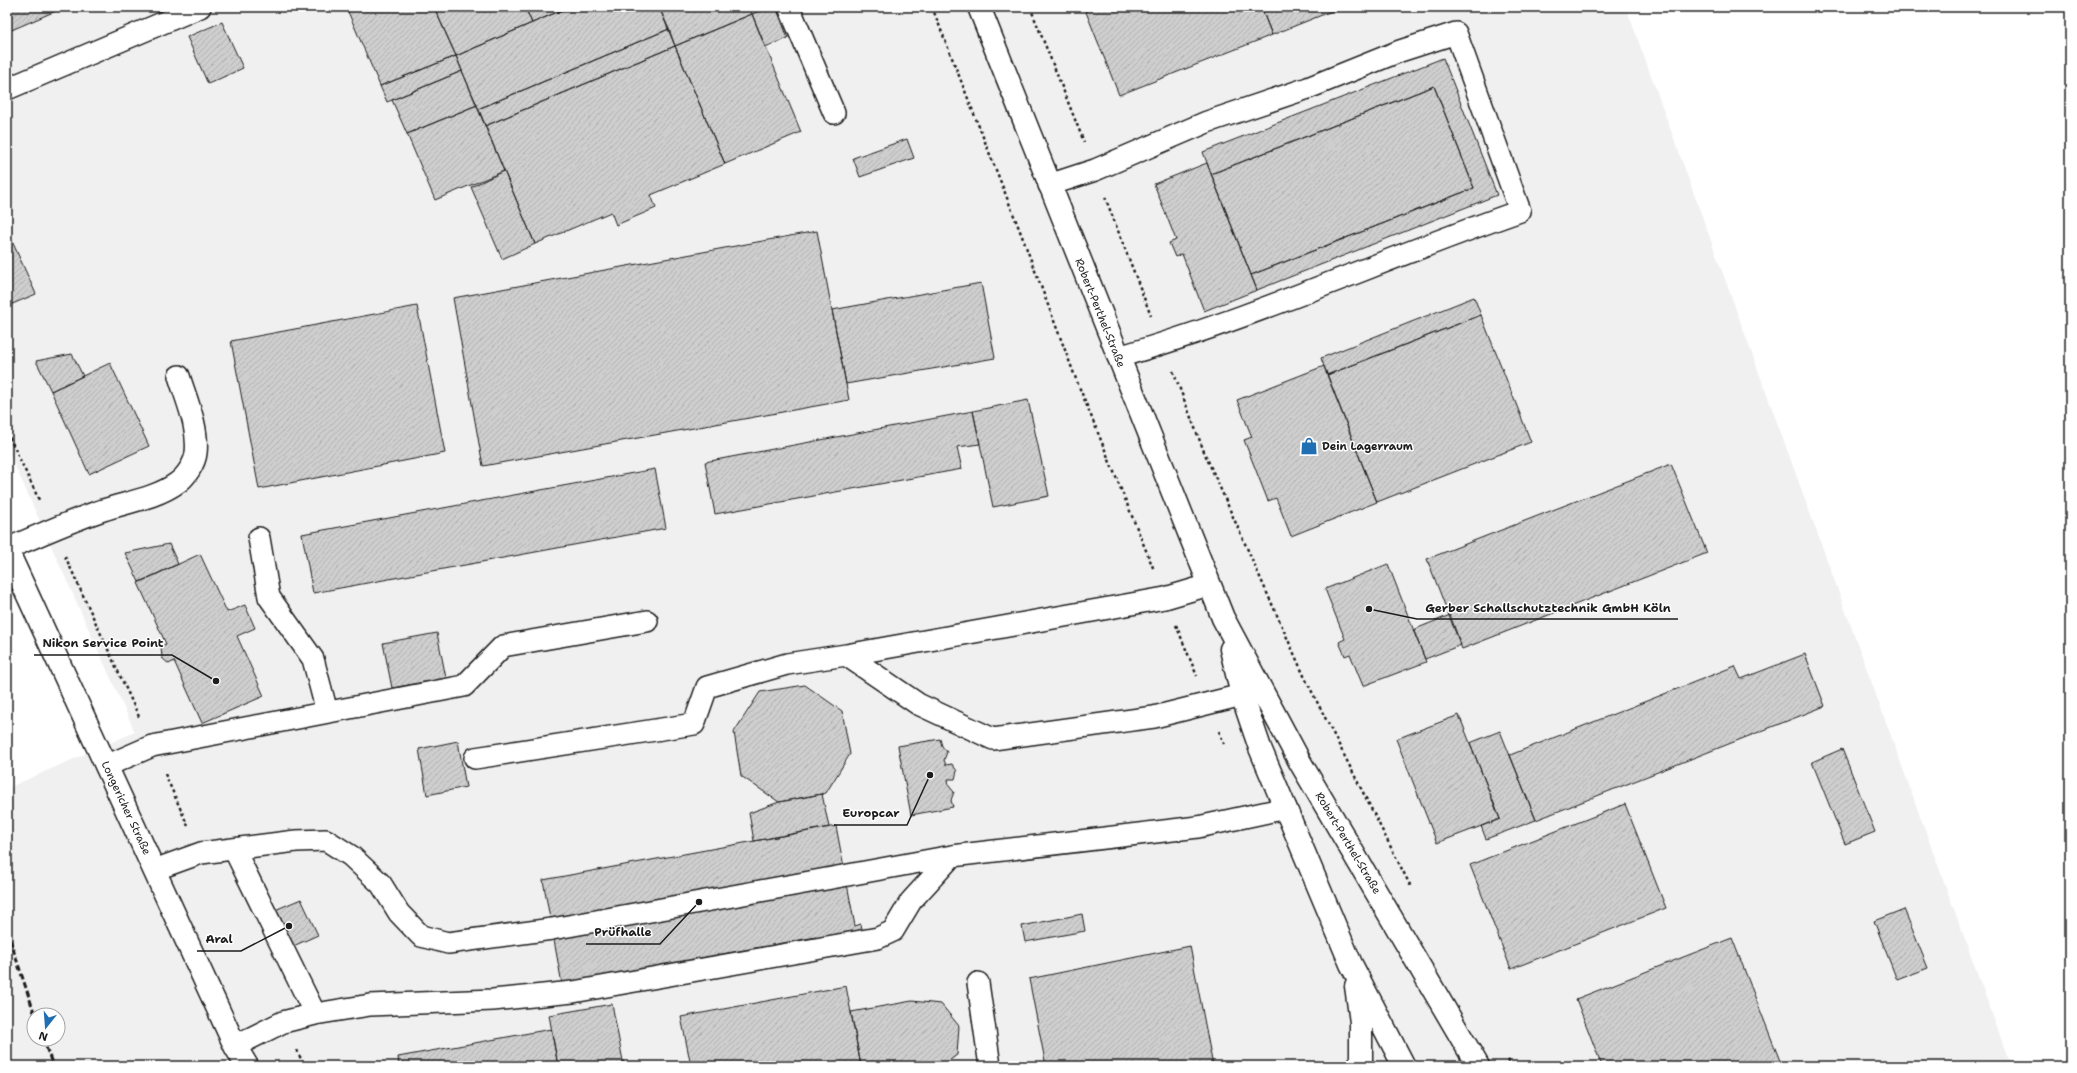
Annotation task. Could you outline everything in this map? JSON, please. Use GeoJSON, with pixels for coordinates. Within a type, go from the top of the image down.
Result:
{"type":"FeatureCollection","features":[{"type":"Feature","properties":{"kind":"street","name":"Robert-Perthel-Straße"},"geometry":{"type":"LineString","coordinates":[[979,7],[1209,585],[1224,618],[1300,762],[1478,1066]]}},
{"type":"Feature","properties":{"kind":"street","name":"Longericher Straße"},"geometry":{"type":"LineString","coordinates":[[7,550],[235,1046],[247,1066]]}},
{"type":"Feature","properties":{"kind":"street","name":"Robert-Perthel-Straße"},"geometry":{"type":"LineString","coordinates":[[1224,618],[1242,695],[1260,748],[1353,967],[1404,1066]]}},
{"type":"Feature","properties":{"kind":"street"},"geometry":{"type":"LineString","coordinates":[[1353,967],[1361,1022],[1361,1066]]}},
{"type":"Feature","properties":{"kind":"lane"},"geometry":{"type":"LineString","coordinates":[[7,89],[200,7]]}},
{"type":"Feature","properties":{"kind":"lane"},"geometry":{"type":"LineString","coordinates":[[789,7],[834,113]]}},
{"type":"Feature","properties":{"kind":"lane"},"geometry":{"type":"LineString","coordinates":[[1049,185],[1095,170],[1207,122],[1308,88],[1400,52],[1456,33],[1520,211],[1162,345],[1118,357]]}},
{"type":"Feature","properties":{"kind":"lane"},"geometry":{"type":"LineString","coordinates":[[7,550],[52,529],[160,493],[179,482],[190,468],[196,453],[195,429],[179,376]]}},
{"type":"Feature","properties":{"kind":"lane"},"geometry":{"type":"LineString","coordinates":[[259,538],[269,597],[313,659],[327,712]]}},
{"type":"Feature","properties":{"kind":"lane"},"geometry":{"type":"LineString","coordinates":[[475,758],[694,724],[707,687],[787,664],[846,655],[1165,598],[1209,585]]}},
{"type":"Feature","properties":{"kind":"lane"},"geometry":{"type":"LineString","coordinates":[[106,766],[152,746],[464,686],[503,646],[647,621]]}},
{"type":"Feature","properties":{"kind":"lane"},"geometry":{"type":"LineString","coordinates":[[846,655],[918,704],[993,739],[1154,717],[1208,705],[1242,695]]}},
{"type":"Feature","properties":{"kind":"lane"},"geometry":{"type":"LineString","coordinates":[[154,870],[201,853],[296,841],[326,840],[352,856],[381,884],[399,914],[421,936],[448,943],[552,929],[952,856],[1198,827],[1286,808]]}},
{"type":"Feature","properties":{"kind":"lane"},"geometry":{"type":"LineString","coordinates":[[234,849],[315,1014]]}},
{"type":"Feature","properties":{"kind":"lane"},"geometry":{"type":"LineString","coordinates":[[235,1046],[283,1022],[315,1014],[370,1006],[493,1000],[573,992],[878,938],[894,931],[911,901],[952,856]]}},
{"type":"Feature","properties":{"kind":"lane"},"geometry":{"type":"LineString","coordinates":[[978,983],[990,1066]]}},
{"type":"Feature","properties":{"kind":"path"},"geometry":{"type":"LineString","coordinates":[[932,7],[1020,231],[1076,379],[1228,751]]}},
{"type":"Feature","properties":{"kind":"path"},"geometry":{"type":"LineString","coordinates":[[1030,7],[1205,454],[1305,678],[1412,889]]}},
{"type":"Feature","properties":{"kind":"shaded area"},"geometry":{"type":"Polygon","coordinates":[[[7,7],[1626,7],[2011,1066],[7,1066],[7,782],[10,787],[135,732],[7,448],[7,7]]]}},
{"type":"Feature","properties":{"kind":"building"},"geometry":{"type":"Polygon","coordinates":[[[7,7],[65,7],[7,32],[7,7]]]}},
{"type":"Feature","properties":{"kind":"building"},"geometry":{"type":"Polygon","coordinates":[[[346,7],[434,7],[456,56],[380,86],[346,7]]]}},
{"type":"Feature","properties":{"kind":"building"},"geometry":{"type":"Polygon","coordinates":[[[434,7],[525,7],[532,23],[456,56],[434,7]]]}},
{"type":"Feature","properties":{"kind":"building"},"geometry":{"type":"Polygon","coordinates":[[[525,7],[569,7],[532,23],[525,7]]]}},
{"type":"Feature","properties":{"kind":"building"},"geometry":{"type":"Polygon","coordinates":[[[569,7],[659,7],[669,29],[478,109],[456,56],[569,7]]]}},
{"type":"Feature","properties":{"kind":"building"},"geometry":{"type":"Polygon","coordinates":[[[659,7],[749,7],[752,14],[675,46],[659,7]]]}},
{"type":"Feature","properties":{"kind":"building"},"geometry":{"type":"Polygon","coordinates":[[[770,7],[776,7],[788,38],[765,47],[752,14],[770,7]]]}},
{"type":"Feature","properties":{"kind":"building"},"geometry":{"type":"Polygon","coordinates":[[[1084,7],[1148,7],[1148,9],[1152,7],[1261,7],[1272,35],[1119,95],[1084,7]]]}},
{"type":"Feature","properties":{"kind":"building"},"geometry":{"type":"Polygon","coordinates":[[[1261,7],[1342,7],[1272,35],[1261,7]]]}},
{"type":"Feature","properties":{"kind":"building"},"geometry":{"type":"Polygon","coordinates":[[[752,14],[801,132],[725,164],[675,46],[752,14]]]}},
{"type":"Feature","properties":{"kind":"building"},"geometry":{"type":"Polygon","coordinates":[[[222,22],[243,68],[208,84],[187,37],[222,22]]]}},
{"type":"Feature","properties":{"kind":"building"},"geometry":{"type":"Polygon","coordinates":[[[669,29],[675,46],[485,126],[478,109],[669,29]]]}},
{"type":"Feature","properties":{"kind":"building"},"geometry":{"type":"Polygon","coordinates":[[[675,46],[725,164],[651,195],[656,208],[616,225],[611,212],[535,244],[485,126],[675,46]]]}},
{"type":"Feature","properties":{"kind":"building"},"geometry":{"type":"Polygon","coordinates":[[[456,56],[462,71],[387,102],[380,86],[456,56]]]}},
{"type":"Feature","properties":{"kind":"building"},"geometry":{"type":"Polygon","coordinates":[[[1443,58],[1497,195],[1257,290],[1251,275],[1474,188],[1434,86],[1211,174],[1203,152],[1443,58]]]}},
{"type":"Feature","properties":{"kind":"building"},"geometry":{"type":"Polygon","coordinates":[[[462,71],[477,105],[407,134],[392,100],[462,71]]]}},
{"type":"Feature","properties":{"kind":"building"},"geometry":{"type":"Polygon","coordinates":[[[1434,86],[1474,188],[1251,275],[1211,174],[1434,86]]]}},
{"type":"Feature","properties":{"kind":"building"},"geometry":{"type":"Polygon","coordinates":[[[477,105],[504,171],[435,200],[407,134],[477,105]]]}},
{"type":"Feature","properties":{"kind":"building"},"geometry":{"type":"Polygon","coordinates":[[[907,139],[914,158],[860,177],[853,158],[907,139]]]}},
{"type":"Feature","properties":{"kind":"building"},"geometry":{"type":"Polygon","coordinates":[[[1207,163],[1257,290],[1204,311],[1182,254],[1175,257],[1169,243],[1176,240],[1154,184],[1207,163]]]}},
{"type":"Feature","properties":{"kind":"building"},"geometry":{"type":"Polygon","coordinates":[[[504,171],[535,244],[502,259],[471,187],[504,171]]]}},
{"type":"Feature","properties":{"kind":"building"},"geometry":{"type":"Polygon","coordinates":[[[7,230],[36,294],[10,305],[7,298],[7,230]]]}},
{"type":"Feature","properties":{"kind":"building"},"geometry":{"type":"Polygon","coordinates":[[[817,231],[849,400],[483,466],[453,298],[817,231]]]}},
{"type":"Feature","properties":{"kind":"building"},"geometry":{"type":"Polygon","coordinates":[[[981,283],[995,358],[846,384],[832,310],[981,283]]]}},
{"type":"Feature","properties":{"kind":"building"},"geometry":{"type":"Polygon","coordinates":[[[1474,297],[1481,315],[1327,375],[1321,358],[1474,297]]]}},
{"type":"Feature","properties":{"kind":"building"},"geometry":{"type":"Polygon","coordinates":[[[417,306],[445,453],[259,489],[231,341],[417,306]]]}},
{"type":"Feature","properties":{"kind":"building"},"geometry":{"type":"Polygon","coordinates":[[[1481,315],[1531,442],[1377,502],[1327,375],[1481,315]]]}},
{"type":"Feature","properties":{"kind":"building"},"geometry":{"type":"Polygon","coordinates":[[[72,354],[83,376],[51,391],[36,361],[72,354]]]}},
{"type":"Feature","properties":{"kind":"building"},"geometry":{"type":"Polygon","coordinates":[[[110,363],[149,446],[89,474],[51,391],[110,363]]]}},
{"type":"Feature","properties":{"kind":"building"},"geometry":{"type":"Polygon","coordinates":[[[1324,366],[1377,502],[1291,536],[1276,498],[1268,501],[1244,440],[1252,437],[1237,400],[1324,366]]]}},
{"type":"Feature","properties":{"kind":"building"},"geometry":{"type":"Polygon","coordinates":[[[1028,400],[1049,496],[993,507],[973,411],[1028,400]]]}},
{"type":"Feature","properties":{"kind":"building"},"geometry":{"type":"Polygon","coordinates":[[[973,411],[980,444],[957,447],[962,469],[715,514],[705,462],[973,411]]]}},
{"type":"Feature","properties":{"kind":"building"},"geometry":{"type":"Polygon","coordinates":[[[1671,464],[1707,553],[1462,649],[1427,559],[1671,464]]]}},
{"type":"Feature","properties":{"kind":"building"},"geometry":{"type":"Polygon","coordinates":[[[655,469],[666,528],[313,593],[302,534],[655,469]]]}},
{"type":"Feature","properties":{"kind":"building"},"geometry":{"type":"Polygon","coordinates":[[[169,544],[178,564],[139,582],[125,553],[169,544]]]}},
{"type":"Feature","properties":{"kind":"building"},"geometry":{"type":"Polygon","coordinates":[[[200,554],[227,612],[245,605],[255,628],[237,636],[264,696],[202,723],[174,661],[169,664],[162,658],[161,646],[166,644],[138,583],[200,554]]]}},
{"type":"Feature","properties":{"kind":"building"},"geometry":{"type":"Polygon","coordinates":[[[1388,564],[1426,662],[1363,686],[1350,654],[1345,656],[1339,642],[1345,639],[1325,589],[1388,564]]]}},
{"type":"Feature","properties":{"kind":"building"},"geometry":{"type":"Polygon","coordinates":[[[1450,615],[1461,645],[1425,659],[1413,630],[1450,615]]]}},
{"type":"Feature","properties":{"kind":"building"},"geometry":{"type":"Polygon","coordinates":[[[437,633],[446,678],[392,688],[383,643],[437,633]]]}},
{"type":"Feature","properties":{"kind":"building"},"geometry":{"type":"Polygon","coordinates":[[[1805,654],[1825,706],[1536,820],[1510,755],[1735,666],[1741,679],[1805,654]]]}},
{"type":"Feature","properties":{"kind":"building"},"geometry":{"type":"Polygon","coordinates":[[[805,685],[842,711],[850,754],[826,793],[779,802],[741,776],[734,732],[760,692],[805,685]]]}},
{"type":"Feature","properties":{"kind":"building"},"geometry":{"type":"Polygon","coordinates":[[[1459,715],[1500,819],[1437,843],[1396,739],[1459,715]]]}},
{"type":"Feature","properties":{"kind":"building"},"geometry":{"type":"Polygon","coordinates":[[[1500,731],[1536,820],[1486,839],[1481,826],[1500,819],[1470,743],[1500,731]]]}},
{"type":"Feature","properties":{"kind":"building"},"geometry":{"type":"Polygon","coordinates":[[[940,739],[942,746],[947,752],[944,760],[946,765],[952,764],[957,771],[955,779],[948,779],[949,786],[954,792],[951,800],[953,807],[911,815],[898,746],[940,739]]]}},
{"type":"Feature","properties":{"kind":"building"},"geometry":{"type":"Polygon","coordinates":[[[458,741],[466,787],[427,795],[419,749],[458,741]]]}},
{"type":"Feature","properties":{"kind":"building"},"geometry":{"type":"Polygon","coordinates":[[[1842,749],[1875,832],[1845,844],[1812,762],[1842,749]]]}},
{"type":"Feature","properties":{"kind":"building"},"geometry":{"type":"Polygon","coordinates":[[[822,794],[829,827],[754,841],[749,813],[779,802],[822,794]]]}},
{"type":"Feature","properties":{"kind":"building"},"geometry":{"type":"Polygon","coordinates":[[[1625,804],[1666,908],[1511,969],[1470,865],[1625,804]]]}},
{"type":"Feature","properties":{"kind":"building"},"geometry":{"type":"Polygon","coordinates":[[[836,826],[855,926],[861,924],[863,934],[818,943],[816,937],[562,984],[543,880],[836,826]]]}},
{"type":"Feature","properties":{"kind":"building"},"geometry":{"type":"Polygon","coordinates":[[[301,899],[318,935],[291,947],[275,910],[301,899]]]}},
{"type":"Feature","properties":{"kind":"building"},"geometry":{"type":"Polygon","coordinates":[[[1904,909],[1928,968],[1897,980],[1874,921],[1904,909]]]}},
{"type":"Feature","properties":{"kind":"building"},"geometry":{"type":"Polygon","coordinates":[[[1082,914],[1085,931],[1025,942],[1022,926],[1082,914]]]}},
{"type":"Feature","properties":{"kind":"building"},"geometry":{"type":"Polygon","coordinates":[[[1732,938],[1782,1066],[1602,1066],[1576,999],[1732,938]]]}},
{"type":"Feature","properties":{"kind":"building"},"geometry":{"type":"Polygon","coordinates":[[[1190,946],[1213,1066],[1046,1066],[1029,979],[1190,946]]]}},
{"type":"Feature","properties":{"kind":"building"},"geometry":{"type":"Polygon","coordinates":[[[846,986],[861,1066],[691,1066],[681,1017],[846,986]]]}},
{"type":"Feature","properties":{"kind":"building"},"geometry":{"type":"Polygon","coordinates":[[[912,1001],[941,1004],[959,1026],[957,1055],[942,1066],[861,1066],[851,1012],[912,1001]]]}},
{"type":"Feature","properties":{"kind":"building"},"geometry":{"type":"Polygon","coordinates":[[[612,1004],[624,1066],[558,1066],[549,1015],[612,1004]]]}},
{"type":"Feature","properties":{"kind":"building"},"geometry":{"type":"Polygon","coordinates":[[[551,1029],[558,1066],[399,1066],[398,1057],[551,1029]]]}},
{"type":"Feature","properties":{"kind":"railway"},"geometry":{"type":"LineString","coordinates":[[7,931],[32,1007]]}},
{"type":"Feature","properties":{"kind":"railway"},"geometry":{"type":"LineString","coordinates":[[46,1047],[53,1066]]}},
{"type":"Feature","properties":{"kind":"place","name":"Dein Lagerraum"},"geometry":{"type":"Point","coordinates":[1309,446]}},
{"type":"Feature","properties":{"kind":"place","name":"Gerber Schallschutztechnik GmbH Köln"},"geometry":{"type":"Point","coordinates":[1369,609]}},
{"type":"Feature","properties":{"kind":"place","name":"Nikon Service Point"},"geometry":{"type":"Point","coordinates":[216,681]}},
{"type":"Feature","properties":{"kind":"place","name":"Europcar"},"geometry":{"type":"Point","coordinates":[930,775]}},
{"type":"Feature","properties":{"kind":"place","name":"Prüfhalle"},"geometry":{"type":"Point","coordinates":[699,902]}},
{"type":"Feature","properties":{"kind":"place","name":"Aral"},"geometry":{"type":"Point","coordinates":[289,926]}}]}
